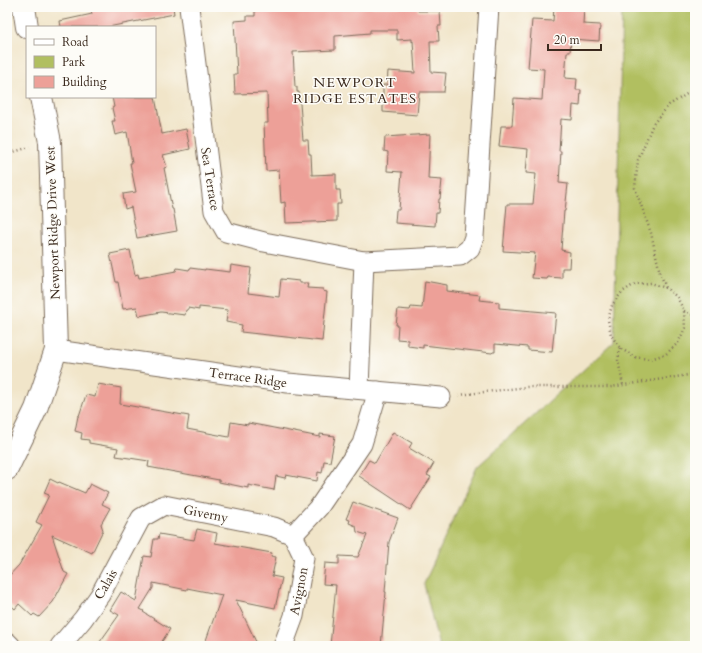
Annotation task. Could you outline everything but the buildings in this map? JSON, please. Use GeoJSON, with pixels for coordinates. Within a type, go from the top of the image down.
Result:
{"type":"FeatureCollection","features":[{"type":"Feature","properties":{"kind":"street"},"geometry":{"type":"LineString","coordinates":[[24,7],[28,26]]}},
{"type":"Feature","properties":{"kind":"street","name":"Sea Terrace"},"geometry":{"type":"LineString","coordinates":[[189,7],[214,211],[226,232],[264,242],[364,261],[460,256],[470,248],[474,237],[489,7]]}},
{"type":"Feature","properties":{"kind":"street","name":"Newport Ridge Drive West"},"geometry":{"type":"LineString","coordinates":[[41,98],[50,142],[56,350]]}},
{"type":"Feature","properties":{"kind":"street"},"geometry":{"type":"LineString","coordinates":[[359,389],[364,261]]}},
{"type":"Feature","properties":{"kind":"street"},"geometry":{"type":"LineString","coordinates":[[7,469],[36,409],[56,350]]}},
{"type":"Feature","properties":{"kind":"street","name":"Terrace Ridge"},"geometry":{"type":"LineString","coordinates":[[56,350],[288,382],[441,398]]}},
{"type":"Feature","properties":{"kind":"street"},"geometry":{"type":"LineString","coordinates":[[293,535],[319,507],[362,444],[378,391]]}},
{"type":"Feature","properties":{"kind":"street","name":"Giverny"},"geometry":{"type":"LineString","coordinates":[[141,518],[164,505],[274,527],[293,535]]}},
{"type":"Feature","properties":{"kind":"street","name":"Calais"},"geometry":{"type":"LineString","coordinates":[[60,646],[83,619],[100,595],[141,518]]}},
{"type":"Feature","properties":{"kind":"street","name":"Avignon"},"geometry":{"type":"LineString","coordinates":[[283,646],[294,616],[304,558],[293,535]]}},
{"type":"Feature","properties":{"kind":"street"},"geometry":{"type":"LineString","coordinates":[[7,642],[11,646]]}},
{"type":"Feature","properties":{"kind":"path"},"geometry":{"type":"LineString","coordinates":[[666,288],[660,272],[651,233],[635,188],[638,160],[653,124],[669,104],[695,90]]}},
{"type":"Feature","properties":{"kind":"path"},"geometry":{"type":"LineString","coordinates":[[7,154],[50,142]]}},
{"type":"Feature","properties":{"kind":"path"},"geometry":{"type":"LineString","coordinates":[[650,283],[666,288],[677,298],[684,311],[685,328],[678,343],[666,354],[650,359],[634,357],[620,348],[611,335],[608,320],[612,304],[622,292],[635,284],[650,283]]}},
{"type":"Feature","properties":{"kind":"path"},"geometry":{"type":"LineString","coordinates":[[684,311],[695,316]]}},
{"type":"Feature","properties":{"kind":"path"},"geometry":{"type":"LineString","coordinates":[[620,348],[618,360],[623,386]]}},
{"type":"Feature","properties":{"kind":"path"},"geometry":{"type":"LineString","coordinates":[[441,398],[526,387],[623,386],[695,374]]}},
{"type":"Feature","properties":{"kind":"green space"},"geometry":{"type":"Polygon","coordinates":[[[622,7],[695,7],[695,646],[439,646],[424,584],[477,467],[614,342],[622,7]]]}},
{"type":"Feature","properties":{"kind":"district","name":"NEWPORT RIDGE ESTATES"},"geometry":{"type":"Point","coordinates":[355,90]}}]}
